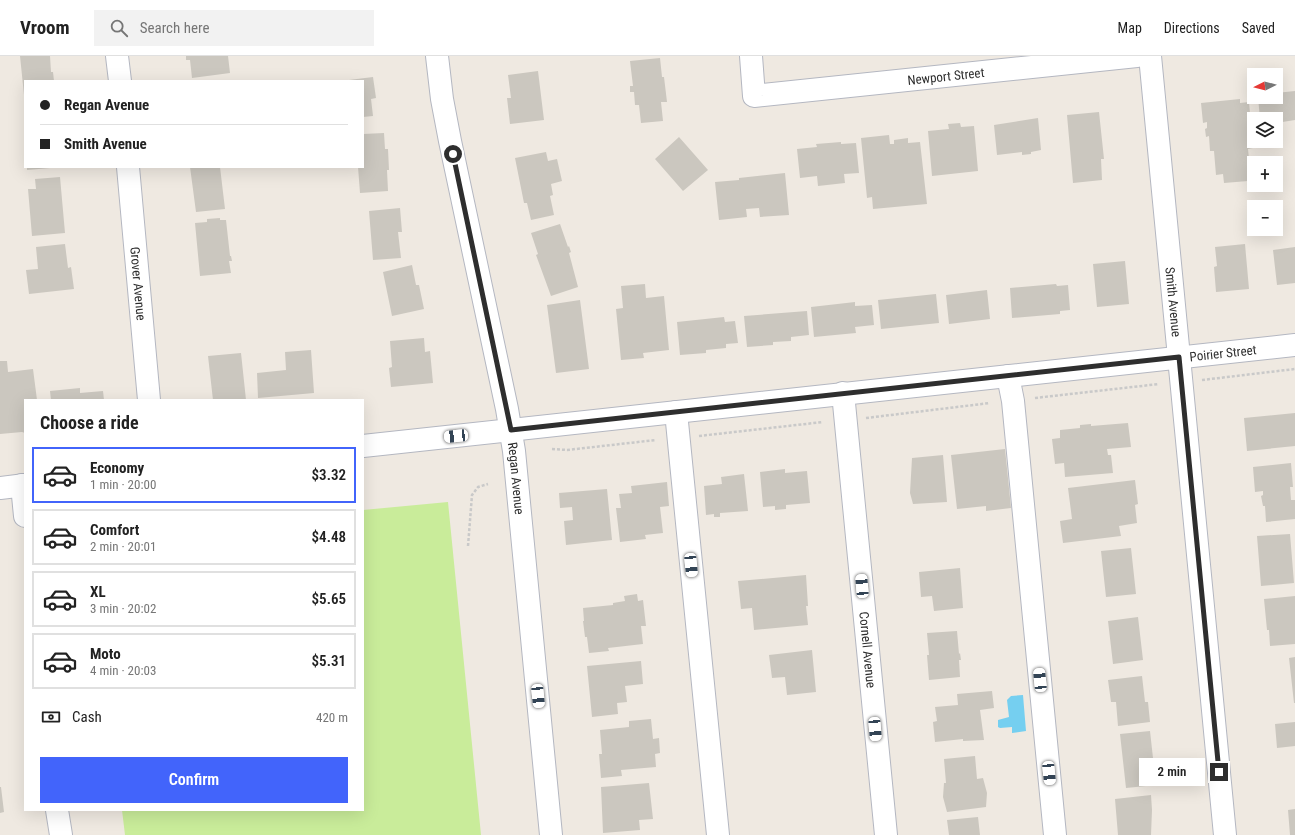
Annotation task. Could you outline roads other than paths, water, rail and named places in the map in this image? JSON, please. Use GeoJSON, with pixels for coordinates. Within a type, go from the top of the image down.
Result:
{"type":"FeatureCollection","features":[{"type":"Feature","properties":{"kind":"street"},"geometry":{"type":"LineString","coordinates":[[117,56],[120,80]]}},
{"type":"Feature","properties":{"kind":"street","name":"Regan Avenue"},"geometry":{"type":"LineString","coordinates":[[437,56],[442,99],[456,171],[511,430],[551,835]]}},
{"type":"Feature","properties":{"kind":"street","name":"Newport Street"},"geometry":{"type":"LineString","coordinates":[[751,56],[754,96],[1137,56]]}},
{"type":"Feature","properties":{"kind":"street","name":"Smith Avenue"},"geometry":{"type":"LineString","coordinates":[[1150,56],[1226,835]]}},
{"type":"Feature","properties":{"kind":"street","name":"Grover Avenue"},"geometry":{"type":"LineString","coordinates":[[128,168],[149,399]]}},
{"type":"Feature","properties":{"kind":"street","name":"Poirier Street"},"geometry":{"type":"LineString","coordinates":[[364,446],[1295,345]]}},
{"type":"Feature","properties":{"kind":"street"},"geometry":{"type":"LineString","coordinates":[[1008,376],[1013,401],[1055,835]]}},
{"type":"Feature","properties":{"kind":"street","name":"Cornell Avenue"},"geometry":{"type":"LineString","coordinates":[[843,393],[886,835]]}},
{"type":"Feature","properties":{"kind":"street"},"geometry":{"type":"LineString","coordinates":[[676,412],[718,835]]}},
{"type":"Feature","properties":{"kind":"street"},"geometry":{"type":"LineString","coordinates":[[0,488],[23,485],[24,500]]}},
{"type":"Feature","properties":{"kind":"street"},"geometry":{"type":"LineString","coordinates":[[57,811],[61,835]]}},
{"type":"Feature","properties":{"kind":"water"},"geometry":{"type":"Polygon","coordinates":[[[1023,695],[1026,731],[1012,733],[1012,727],[998,727],[998,720],[1009,717],[1007,700],[1011,696],[1023,695]]]}}]}
